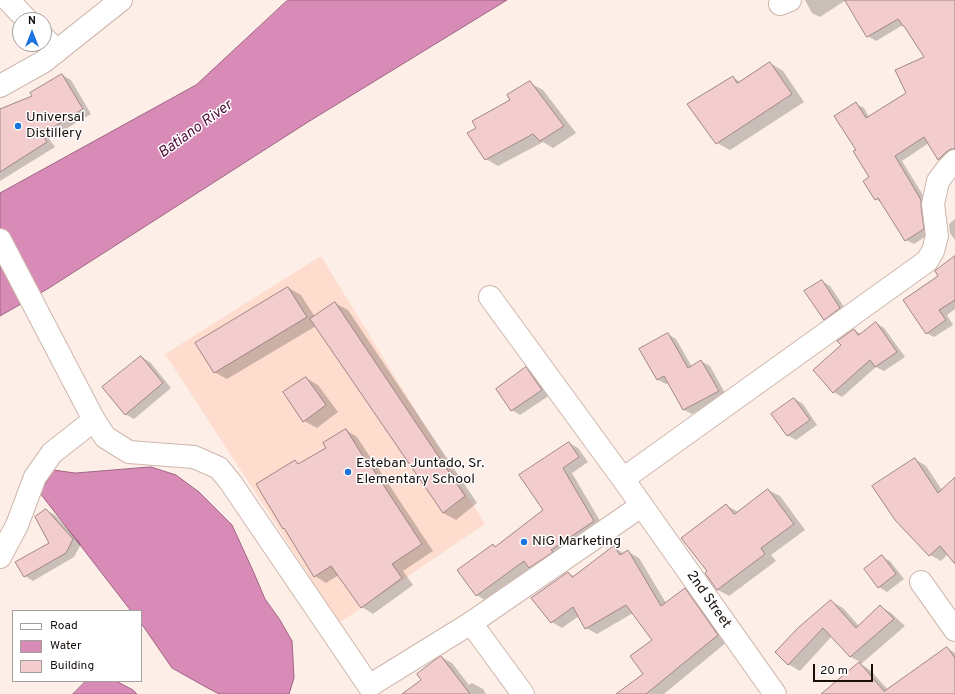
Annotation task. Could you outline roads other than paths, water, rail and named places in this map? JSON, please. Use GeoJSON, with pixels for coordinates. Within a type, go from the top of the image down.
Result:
{"type":"FeatureCollection","features":[{"type":"Feature","properties":{"kind":"street"},"geometry":{"type":"LineString","coordinates":[[8,0],[19,12]]}},
{"type":"Feature","properties":{"kind":"street"},"geometry":{"type":"LineString","coordinates":[[52,43],[121,0]]}},
{"type":"Feature","properties":{"kind":"street"},"geometry":{"type":"LineString","coordinates":[[0,86],[43,62],[47,52]]}},
{"type":"Feature","properties":{"kind":"street"},"geometry":{"type":"LineString","coordinates":[[623,479],[927,261],[933,250],[937,236],[933,204],[938,182],[955,161]]}},
{"type":"Feature","properties":{"kind":"street"},"geometry":{"type":"LineString","coordinates":[[0,240],[94,420],[105,437],[129,452],[194,457],[219,468],[231,483],[369,686],[471,623],[641,506]]}},
{"type":"Feature","properties":{"kind":"street","name":"2nd Street"},"geometry":{"type":"LineString","coordinates":[[490,296],[623,479],[775,694]]}},
{"type":"Feature","properties":{"kind":"street"},"geometry":{"type":"LineString","coordinates":[[0,556],[17,525],[35,477],[52,453],[94,420]]}},
{"type":"Feature","properties":{"kind":"street"},"geometry":{"type":"LineString","coordinates":[[920,582],[955,630]]}},
{"type":"Feature","properties":{"kind":"street"},"geometry":{"type":"LineString","coordinates":[[471,623],[523,694]]}},
{"type":"Feature","properties":{"kind":"water","name":"Batiano River"},"geometry":{"type":"Polygon","coordinates":[[[288,0],[507,0],[308,122],[49,288],[0,316],[0,193],[196,85],[288,0]]]}},
{"type":"Feature","properties":{"kind":"water"},"geometry":{"type":"Polygon","coordinates":[[[151,467],[176,475],[199,492],[232,525],[265,599],[280,620],[292,641],[294,678],[289,694],[219,694],[172,668],[142,624],[142,610],[130,610],[40,493],[53,470],[75,473],[151,467]]]}},
{"type":"Feature","properties":{"kind":"water"},"geometry":{"type":"Polygon","coordinates":[[[85,682],[118,682],[133,690],[137,694],[73,694],[85,682]]]}},
{"type":"Feature","properties":{"kind":"place","name":"Universal Distillery"},"geometry":{"type":"Point","coordinates":[18,126]}},
{"type":"Feature","properties":{"kind":"place","name":"Esteban Juntado, Sr. Elementary School"},"geometry":{"type":"Point","coordinates":[348,472]}},
{"type":"Feature","properties":{"kind":"place","name":"NiG Marketing"},"geometry":{"type":"Point","coordinates":[524,542]}}]}
